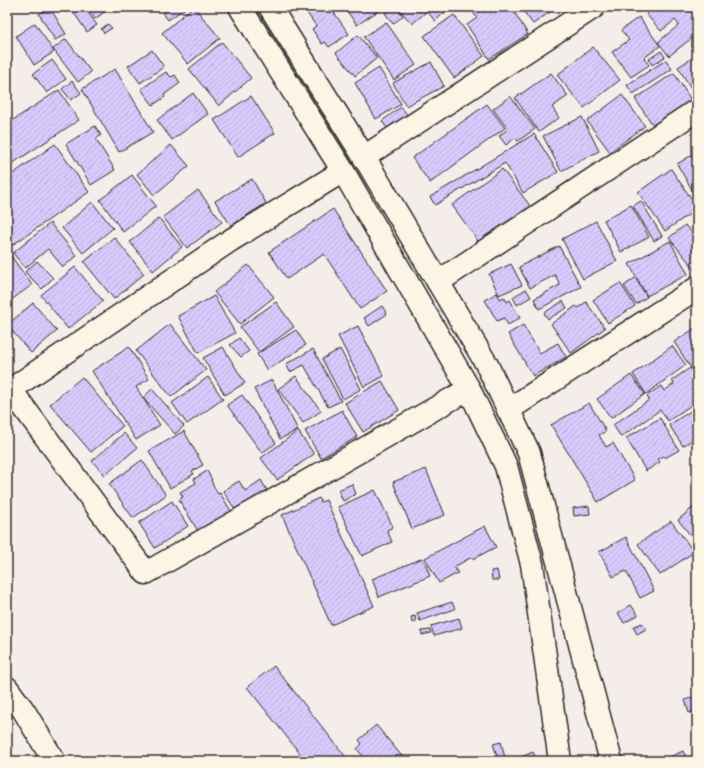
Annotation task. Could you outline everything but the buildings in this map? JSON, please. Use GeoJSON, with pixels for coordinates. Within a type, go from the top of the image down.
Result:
{"type":"FeatureCollection","features":[{"type":"Feature","properties":{"kind":"street"},"geometry":{"type":"LineString","coordinates":[[240,7],[343,172],[469,389],[506,466],[532,564],[560,761]]}},
{"type":"Feature","properties":{"kind":"street"},"geometry":{"type":"LineString","coordinates":[[270,7],[364,157],[486,363],[529,453],[611,761]]}},
{"type":"Feature","properties":{"kind":"street"},"geometry":{"type":"LineString","coordinates":[[364,157],[594,7]]}},
{"type":"Feature","properties":{"kind":"street"},"geometry":{"type":"LineString","coordinates":[[438,282],[697,110]]}},
{"type":"Feature","properties":{"kind":"street"},"geometry":{"type":"LineString","coordinates":[[343,172],[231,240],[9,391],[146,573],[469,389]]}},
{"type":"Feature","properties":{"kind":"street"},"geometry":{"type":"LineString","coordinates":[[508,410],[697,288]]}},
{"type":"Feature","properties":{"kind":"street"},"geometry":{"type":"LineString","coordinates":[[7,688],[24,711],[54,761]]}}]}
